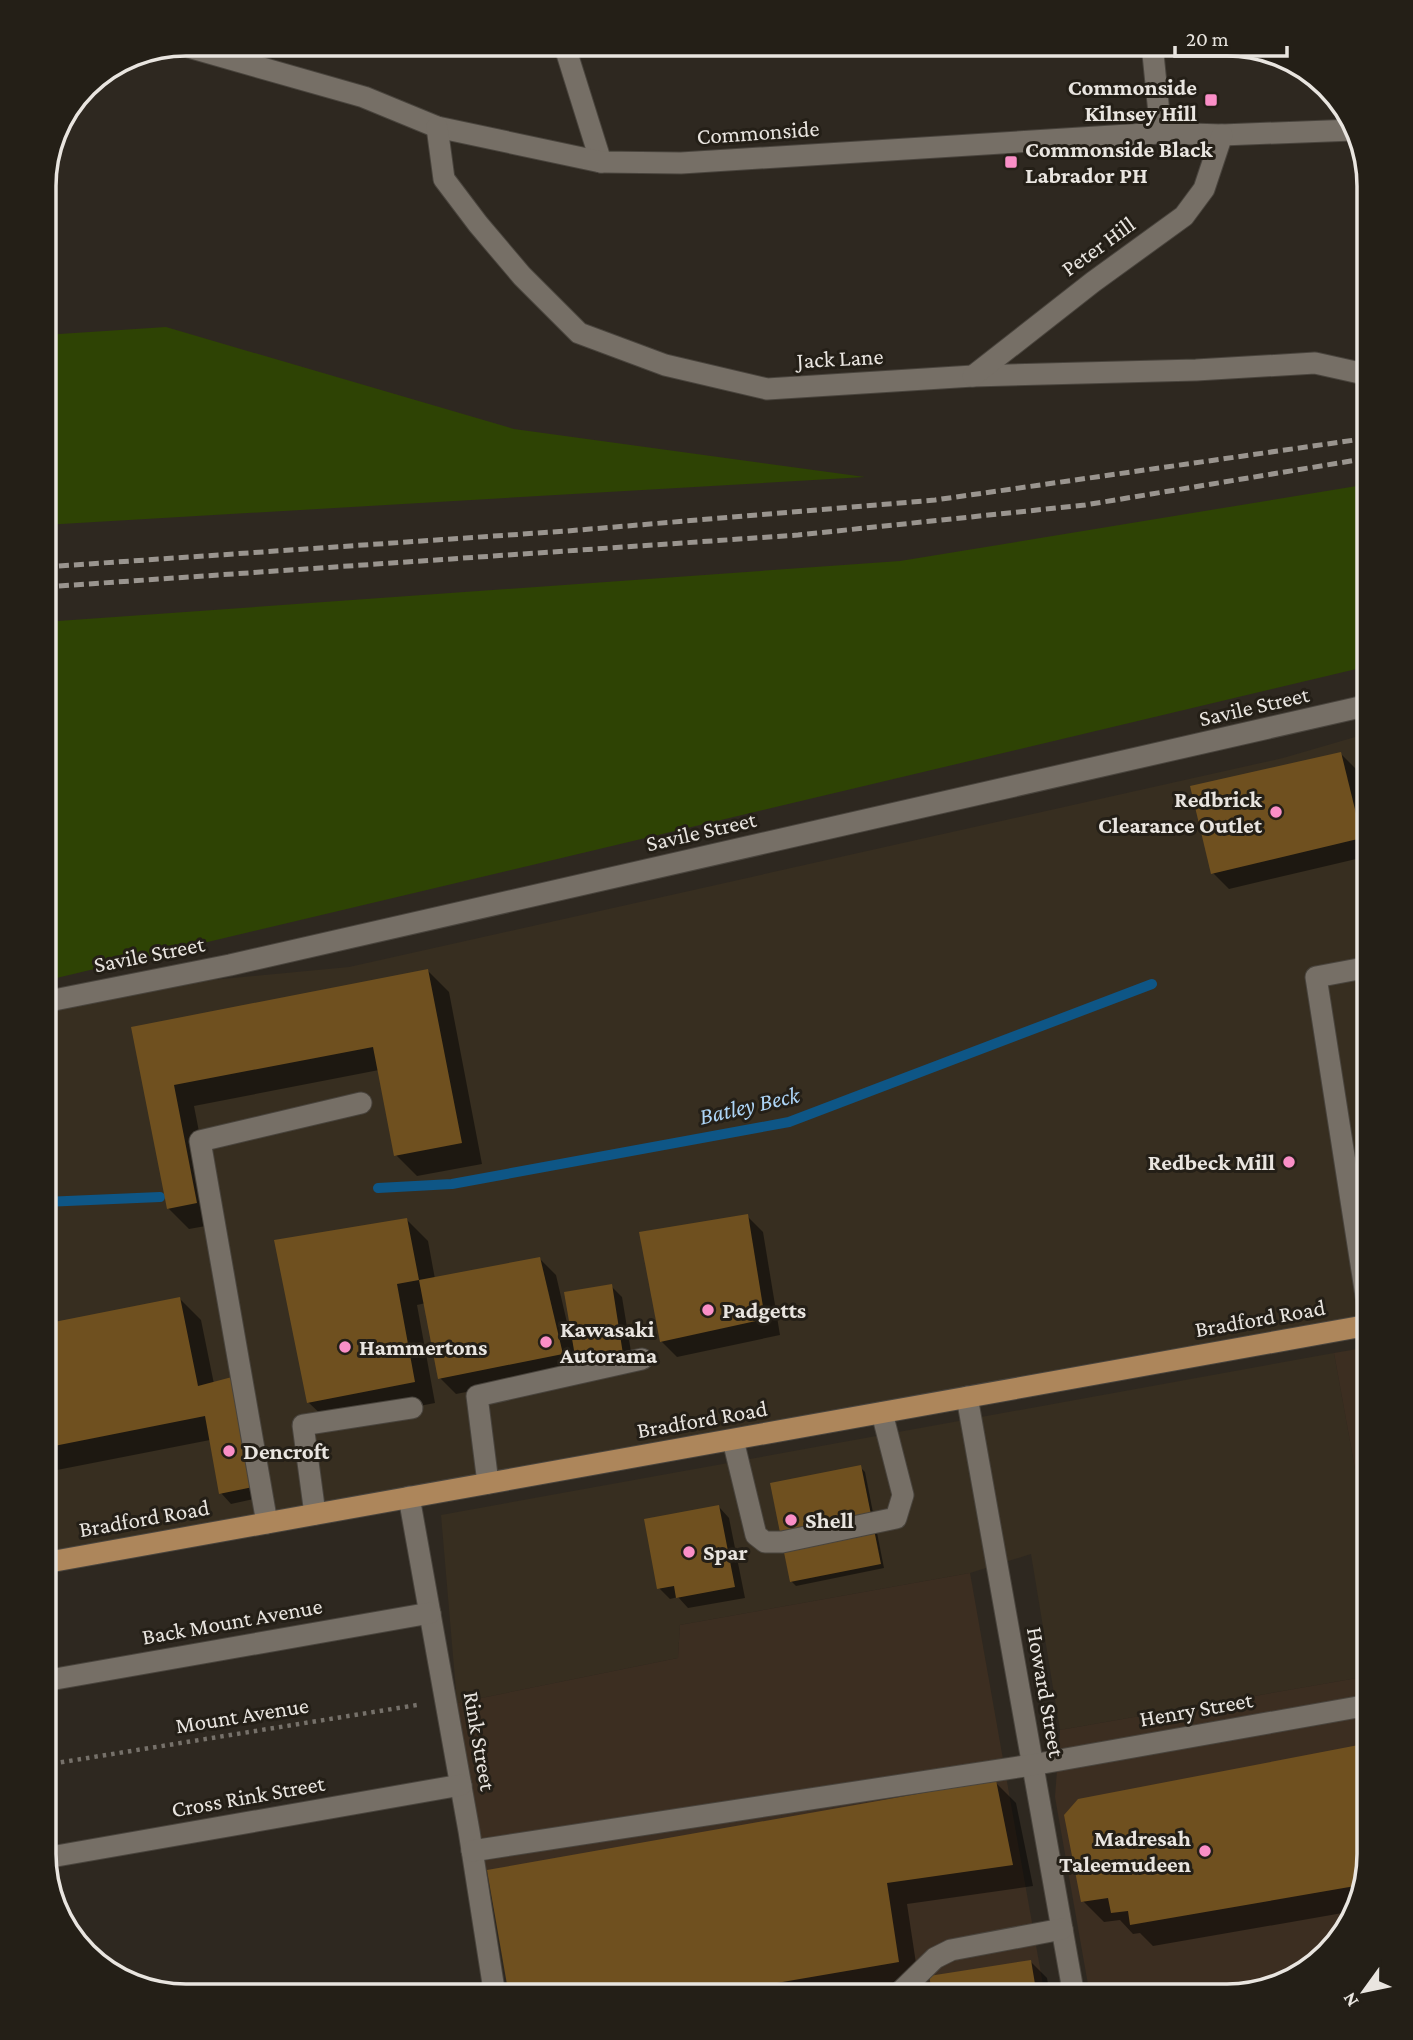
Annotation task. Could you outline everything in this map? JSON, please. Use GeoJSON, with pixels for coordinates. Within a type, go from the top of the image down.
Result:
{"type":"FeatureCollection","features":[{"type":"Feature","properties":{"kind":"main road","name":"Bradford Road"},"geometry":{"type":"LineString","coordinates":[[56,1561],[1357,1327]]}},
{"type":"Feature","properties":{"kind":"street","name":"Commonside"},"geometry":{"type":"LineString","coordinates":[[220,56],[364,97],[437,127],[601,162],[681,163],[1161,133],[1222,135],[1344,130]]}},
{"type":"Feature","properties":{"kind":"street"},"geometry":{"type":"LineString","coordinates":[[568,56],[601,162]]}},
{"type":"Feature","properties":{"kind":"street"},"geometry":{"type":"LineString","coordinates":[[1153,56],[1161,133]]}},
{"type":"Feature","properties":{"kind":"street","name":"Jack Lane"},"geometry":{"type":"LineString","coordinates":[[437,127],[444,179],[522,276],[579,333],[665,365],[767,389],[973,376],[1196,370],[1315,363],[1357,372]]}},
{"type":"Feature","properties":{"kind":"street","name":"Peter Hill"},"geometry":{"type":"LineString","coordinates":[[973,376],[1093,282],[1184,216],[1204,189],[1222,135]]}},
{"type":"Feature","properties":{"kind":"street","name":"Savile Street"},"geometry":{"type":"LineString","coordinates":[[56,1000],[256,959],[1357,708]]}},
{"type":"Feature","properties":{"kind":"street"},"geometry":{"type":"LineString","coordinates":[[1357,969],[1316,977],[1357,1238]]}},
{"type":"Feature","properties":{"kind":"street"},"geometry":{"type":"LineString","coordinates":[[267,1522],[200,1141],[361,1103]]}},
{"type":"Feature","properties":{"kind":"street"},"geometry":{"type":"LineString","coordinates":[[488,1483],[477,1396],[642,1359]]}},
{"type":"Feature","properties":{"kind":"street","name":"Howard Street"},"geometry":{"type":"LineString","coordinates":[[967,1397],[1072,1984]]}},
{"type":"Feature","properties":{"kind":"street"},"geometry":{"type":"LineString","coordinates":[[315,1514],[303,1425],[412,1408]]}},
{"type":"Feature","properties":{"kind":"street"},"geometry":{"type":"LineString","coordinates":[[733,1440],[756,1535],[765,1542],[782,1542],[896,1518],[903,1495],[882,1413]]}},
{"type":"Feature","properties":{"kind":"street","name":"Rink Street"},"geometry":{"type":"LineString","coordinates":[[409,1497],[461,1785],[493,1984]]}},
{"type":"Feature","properties":{"kind":"street","name":"Back Mount Avenue"},"geometry":{"type":"LineString","coordinates":[[56,1679],[430,1613]]}},
{"type":"Feature","properties":{"kind":"street","name":"Henry Street"},"geometry":{"type":"LineString","coordinates":[[472,1851],[1032,1765],[1357,1707]]}},
{"type":"Feature","properties":{"kind":"street","name":"Cross Rink Street"},"geometry":{"type":"LineString","coordinates":[[56,1856],[461,1785]]}},
{"type":"Feature","properties":{"kind":"street"},"geometry":{"type":"LineString","coordinates":[[908,1984],[935,1958],[951,1950],[1062,1929]]}},
{"type":"Feature","properties":{"kind":"path","name":"Mount Avenue"},"geometry":{"type":"LineString","coordinates":[[56,1763],[446,1700]]}},
{"type":"Feature","properties":{"kind":"shaded area"},"geometry":{"type":"Polygon","coordinates":[[[1357,736],[1357,1327],[56,1561],[56,995],[349,967],[1283,758],[1357,736]]]}},
{"type":"Feature","properties":{"kind":"shaded area"},"geometry":{"type":"Polygon","coordinates":[[[1357,1349],[1357,1480],[1334,1353],[1357,1349]]]}},
{"type":"Feature","properties":{"kind":"shaded area"},"geometry":{"type":"Polygon","coordinates":[[[1334,1353],[1357,1480],[1357,1678],[1060,1730],[1031,1554],[970,1573],[680,1625],[678,1658],[457,1703],[441,1515],[1334,1353]]]}},
{"type":"Feature","properties":{"kind":"shaded area"},"geometry":{"type":"Polygon","coordinates":[[[970,1573],[1043,1984],[509,1984],[457,1703],[678,1658],[680,1625],[970,1573]]]}},
{"type":"Feature","properties":{"kind":"shaded area"},"geometry":{"type":"Polygon","coordinates":[[[1357,1678],[1356,1871],[1353,1888],[1340,1919],[1319,1946],[1306,1957],[1292,1967],[1261,1980],[1227,1984],[1088,1984],[1055,1797],[1060,1730],[1357,1678]]]}},
{"type":"Feature","properties":{"kind":"green space"},"geometry":{"type":"Polygon","coordinates":[[[166,327],[514,429],[865,477],[56,524],[56,334],[166,327]]]}},
{"type":"Feature","properties":{"kind":"green space"},"geometry":{"type":"Polygon","coordinates":[[[1357,486],[1357,669],[56,978],[56,621],[900,561],[1357,486]]]}},
{"type":"Feature","properties":{"kind":"building","name":"Redbrick Clearance Outlet"},"geometry":{"type":"Polygon","coordinates":[[[1341,752],[1357,818],[1357,839],[1211,874],[1190,786],[1341,752]]]}},
{"type":"Feature","properties":{"kind":"building"},"geometry":{"type":"Polygon","coordinates":[[[428,969],[462,1143],[394,1156],[373,1047],[174,1085],[197,1203],[167,1209],[131,1027],[428,969]]]}},
{"type":"Feature","properties":{"kind":"building"},"geometry":{"type":"Polygon","coordinates":[[[748,1214],[765,1319],[660,1342],[639,1232],[748,1214]]]}},
{"type":"Feature","properties":{"kind":"building"},"geometry":{"type":"Polygon","coordinates":[[[407,1218],[419,1280],[397,1284],[415,1382],[307,1403],[274,1240],[407,1218]]]}},
{"type":"Feature","properties":{"kind":"building"},"geometry":{"type":"Polygon","coordinates":[[[540,1257],[563,1354],[438,1379],[419,1280],[540,1257]]]}},
{"type":"Feature","properties":{"kind":"building"},"geometry":{"type":"Polygon","coordinates":[[[612,1284],[623,1354],[576,1362],[564,1292],[612,1284]]]}},
{"type":"Feature","properties":{"kind":"building"},"geometry":{"type":"Polygon","coordinates":[[[180,1297],[198,1386],[232,1377],[253,1487],[219,1494],[205,1416],[56,1446],[56,1322],[180,1297]]]}},
{"type":"Feature","properties":{"kind":"building"},"geometry":{"type":"Polygon","coordinates":[[[861,1465],[881,1564],[790,1582],[770,1483],[861,1465]]]}},
{"type":"Feature","properties":{"kind":"building","name":"Spar"},"geometry":{"type":"Polygon","coordinates":[[[719,1505],[735,1587],[676,1598],[674,1586],[657,1589],[644,1519],[719,1505]]]}},
{"type":"Feature","properties":{"kind":"building","name":"Madresah Taleemudeen"},"geometry":{"type":"Polygon","coordinates":[[[1357,1745],[1357,1854],[1353,1886],[1130,1925],[1128,1911],[1111,1913],[1108,1898],[1081,1902],[1064,1815],[1078,1799],[1357,1745]]]}},
{"type":"Feature","properties":{"kind":"building"},"geometry":{"type":"Polygon","coordinates":[[[996,1780],[1013,1865],[887,1883],[899,1962],[771,1984],[507,1984],[487,1870],[996,1780]]]}},
{"type":"Feature","properties":{"kind":"building"},"geometry":{"type":"Polygon","coordinates":[[[1031,1960],[1035,1984],[931,1984],[929,1976],[1031,1960]]]}},
{"type":"Feature","properties":{"kind":"waterway","name":"Batley Beck"},"geometry":{"type":"LineString","coordinates":[[378,1188],[452,1184],[789,1122],[1152,984]]}},
{"type":"Feature","properties":{"kind":"waterway","name":"Batley Beck"},"geometry":{"type":"LineString","coordinates":[[56,1201],[160,1197]]}},
{"type":"Feature","properties":{"kind":"railway"},"geometry":{"type":"LineString","coordinates":[[56,566],[567,531],[935,500],[1357,440]]}},
{"type":"Feature","properties":{"kind":"railway"},"geometry":{"type":"LineString","coordinates":[[56,586],[798,535],[1085,505],[1357,460]]}},
{"type":"Feature","properties":{"kind":"place","name":"Commonside Kilnsey Hill"},"geometry":{"type":"Point","coordinates":[1211,100]}},
{"type":"Feature","properties":{"kind":"place","name":"Commonside Black Labrador PH"},"geometry":{"type":"Point","coordinates":[1011,162]}},
{"type":"Feature","properties":{"kind":"place","name":"Redbrick Clearance Outlet"},"geometry":{"type":"Point","coordinates":[1276,812]}},
{"type":"Feature","properties":{"kind":"place","name":"Redbeck Mill"},"geometry":{"type":"Point","coordinates":[1289,1162]}},
{"type":"Feature","properties":{"kind":"place","name":"Padgetts"},"geometry":{"type":"Point","coordinates":[708,1310]}},
{"type":"Feature","properties":{"kind":"place","name":"Kawasaki Autorama"},"geometry":{"type":"Point","coordinates":[546,1342]}},
{"type":"Feature","properties":{"kind":"place","name":"Hammertons"},"geometry":{"type":"Point","coordinates":[345,1347]}},
{"type":"Feature","properties":{"kind":"place","name":"Dencroft"},"geometry":{"type":"Point","coordinates":[229,1451]}},
{"type":"Feature","properties":{"kind":"place","name":"Shell"},"geometry":{"type":"Point","coordinates":[791,1520]}},
{"type":"Feature","properties":{"kind":"place","name":"Spar"},"geometry":{"type":"Point","coordinates":[689,1552]}},
{"type":"Feature","properties":{"kind":"place","name":"Madresah Taleemudeen"},"geometry":{"type":"Point","coordinates":[1205,1851]}}]}
